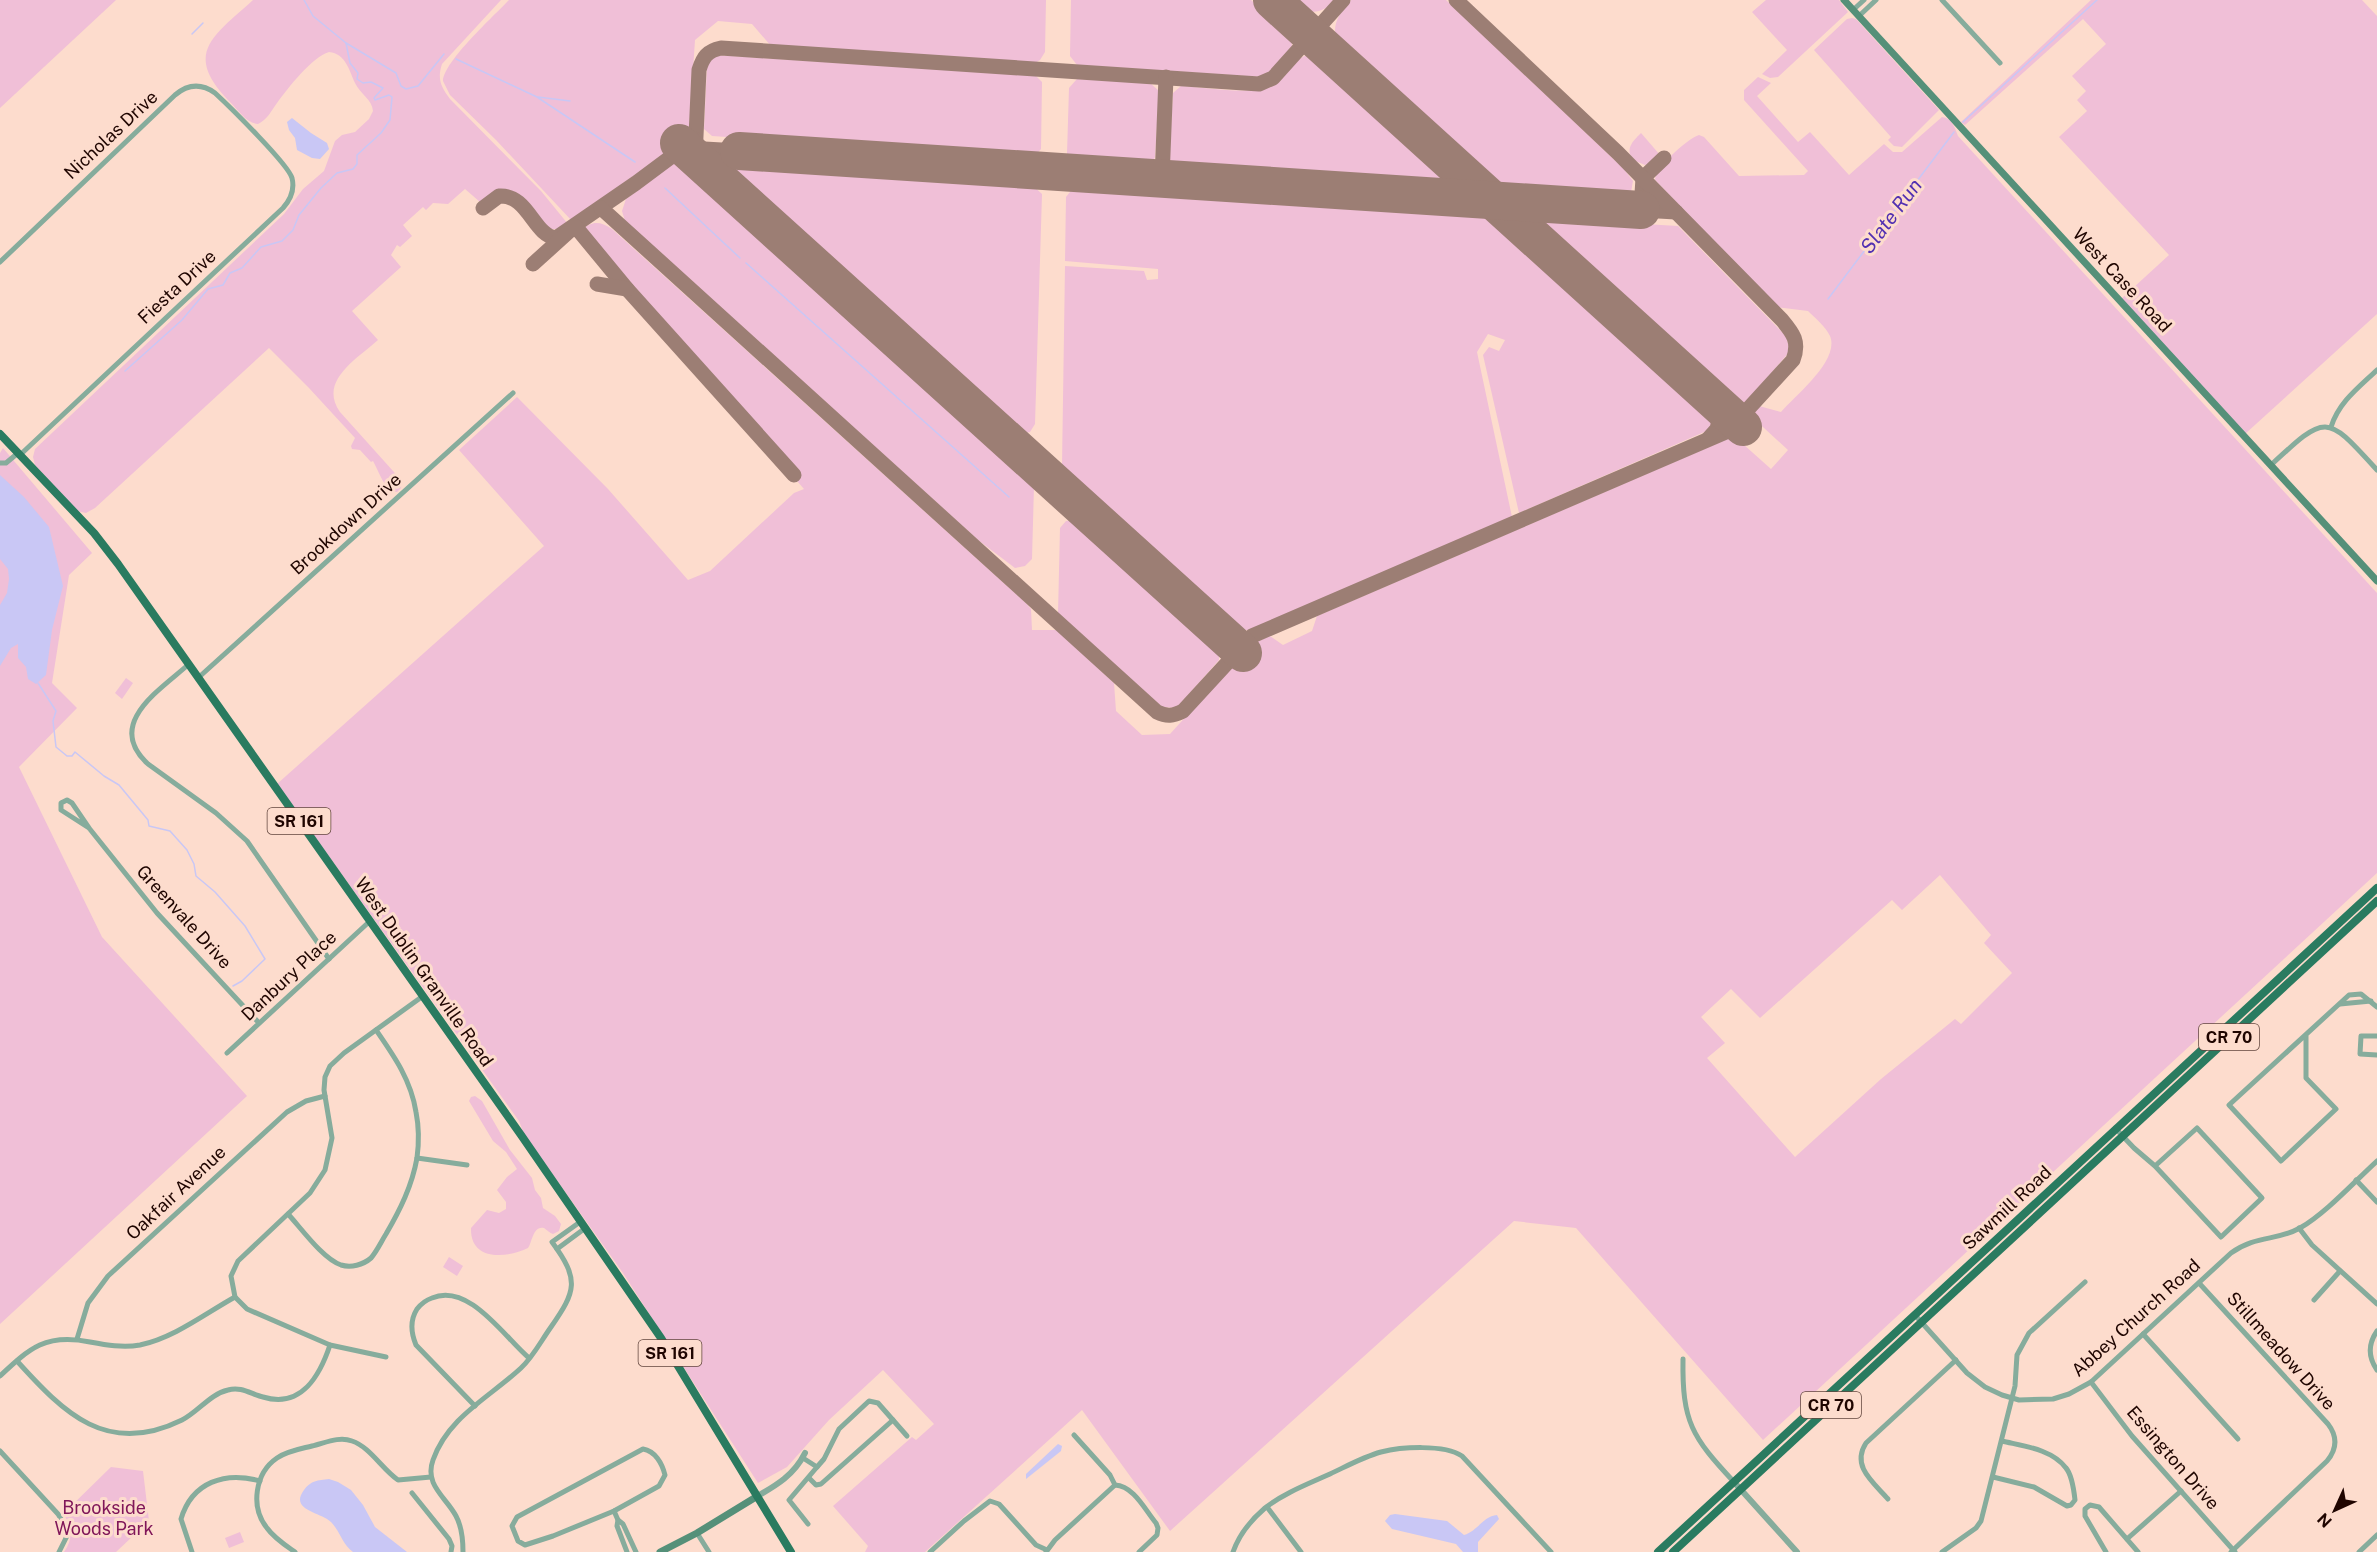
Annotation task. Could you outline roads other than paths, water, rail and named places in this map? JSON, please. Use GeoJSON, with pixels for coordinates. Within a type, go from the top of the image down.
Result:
{"type":"FeatureCollection","features":[{"type":"Feature","properties":{"kind":"main road","name":"West Case Road"},"geometry":{"type":"LineString","coordinates":[[1844,0],[2377,581]]}},
{"type":"Feature","properties":{"kind":"main road","name":"West Dublin Granville Road"},"geometry":{"type":"LineString","coordinates":[[0,434],[108,549],[661,1338],[791,1552]]}},
{"type":"Feature","properties":{"kind":"main road","name":"Sawmill Road"},"geometry":{"type":"LineString","coordinates":[[1658,1552],[2377,888]]}},
{"type":"Feature","properties":{"kind":"main road","name":"Sawmill Road"},"geometry":{"type":"LineString","coordinates":[[1673,1552],[2377,902]]}},
{"type":"Feature","properties":{"kind":"main road"},"geometry":{"type":"LineString","coordinates":[[660,1552],[697,1533],[756,1497]]}},
{"type":"Feature","properties":{"kind":"street"},"geometry":{"type":"LineString","coordinates":[[1853,10],[1864,0]]}},
{"type":"Feature","properties":{"kind":"street"},"geometry":{"type":"LineString","coordinates":[[1859,16],[1876,0]]}},
{"type":"Feature","properties":{"kind":"street"},"geometry":{"type":"LineString","coordinates":[[1941,0],[2000,63]]}},
{"type":"Feature","properties":{"kind":"street","name":"Nicholas Drive"},"geometry":{"type":"LineString","coordinates":[[0,262],[175,95],[187,87],[198,86],[210,90],[249,129]]}},
{"type":"Feature","properties":{"kind":"street","name":"Fiesta Drive"},"geometry":{"type":"LineString","coordinates":[[0,463],[6,463],[19,454],[287,204],[293,191],[290,172],[249,129]]}},
{"type":"Feature","properties":{"kind":"street"},"geometry":{"type":"LineString","coordinates":[[2331,427],[2345,400],[2377,370]]}},
{"type":"Feature","properties":{"kind":"street","name":"Brookdown Drive"},"geometry":{"type":"LineString","coordinates":[[198,678],[513,393]]}},
{"type":"Feature","properties":{"kind":"street"},"geometry":{"type":"LineString","coordinates":[[2271,465],[2309,431],[2320,427],[2331,427],[2344,435],[2377,470]]}},
{"type":"Feature","properties":{"kind":"street"},"geometry":{"type":"LineString","coordinates":[[189,664],[140,709],[132,726],[133,745],[138,755],[148,764],[227,822],[247,841],[329,959]]}},
{"type":"Feature","properties":{"kind":"street","name":"Greenvale Drive"},"geometry":{"type":"LineString","coordinates":[[89,828],[61,810],[62,803],[67,800],[72,803],[89,828],[157,913],[260,1023]]}},
{"type":"Feature","properties":{"kind":"street","name":"Danbury Place"},"geometry":{"type":"LineString","coordinates":[[227,1053],[370,921]]}},
{"type":"Feature","properties":{"kind":"street"},"geometry":{"type":"LineString","coordinates":[[2306,1035],[2306,1078],[2336,1109],[2281,1161],[2229,1105],[2340,1004],[2354,993],[2364,995],[2377,1007]]}},
{"type":"Feature","properties":{"kind":"street"},"geometry":{"type":"LineString","coordinates":[[386,1357],[330,1345],[247,1309],[235,1297],[231,1273],[236,1263],[314,1189],[328,1163],[332,1133],[324,1096],[325,1077],[332,1063],[423,996]]}},
{"type":"Feature","properties":{"kind":"street"},"geometry":{"type":"LineString","coordinates":[[288,1214],[330,1259],[342,1265],[351,1266],[366,1262],[377,1249],[406,1196],[417,1158],[418,1125],[411,1091],[400,1066],[376,1030]]}},
{"type":"Feature","properties":{"kind":"street"},"geometry":{"type":"LineString","coordinates":[[2377,1036],[2361,1036],[2360,1054],[2377,1055]]}},
{"type":"Feature","properties":{"kind":"street","name":"Oakfair Avenue"},"geometry":{"type":"LineString","coordinates":[[78,1340],[87,1305],[94,1292],[108,1276],[287,1112],[306,1101],[324,1096]]}},
{"type":"Feature","properties":{"kind":"street"},"geometry":{"type":"LineString","coordinates":[[2115,1128],[2155,1166],[2221,1237],[2262,1198],[2197,1128],[2155,1166]]}},
{"type":"Feature","properties":{"kind":"street"},"geometry":{"type":"LineString","coordinates":[[417,1158],[467,1165]]}},
{"type":"Feature","properties":{"kind":"street","name":"Abbey Church Road"},"geometry":{"type":"LineString","coordinates":[[1914,1314],[1978,1382],[1996,1393],[2029,1401],[2053,1399],[2069,1394],[2091,1382],[2231,1253],[2248,1242],[2299,1228],[2315,1217],[2377,1161]]}},
{"type":"Feature","properties":{"kind":"street"},"geometry":{"type":"LineString","coordinates":[[2356,1180],[2377,1202]]}},
{"type":"Feature","properties":{"kind":"street"},"geometry":{"type":"LineString","coordinates":[[463,1552],[462,1534],[458,1521],[436,1490],[431,1477],[433,1461],[457,1422],[519,1370],[529,1358],[570,1296],[570,1272],[552,1242],[582,1225]]}},
{"type":"Feature","properties":{"kind":"street"},"geometry":{"type":"LineString","coordinates":[[557,1249],[582,1225]]}},
{"type":"Feature","properties":{"kind":"street"},"geometry":{"type":"LineString","coordinates":[[2299,1228],[2312,1245],[2377,1304]]}},
{"type":"Feature","properties":{"kind":"street"},"geometry":{"type":"LineString","coordinates":[[2314,1300],[2340,1271]]}},
{"type":"Feature","properties":{"kind":"street"},"geometry":{"type":"LineString","coordinates":[[1942,1552],[1980,1523],[2002,1441],[2016,1381],[2017,1355],[2023,1340],[2085,1282]]}},
{"type":"Feature","properties":{"kind":"street","name":"Stillmeadow Drive"},"geometry":{"type":"LineString","coordinates":[[2199,1283],[2328,1425],[2335,1441],[2333,1452],[2326,1461],[2233,1551]]}},
{"type":"Feature","properties":{"kind":"street"},"geometry":{"type":"LineString","coordinates":[[475,1406],[420,1351],[412,1335],[416,1312],[427,1300],[447,1295],[460,1298],[490,1318],[529,1358]]}},
{"type":"Feature","properties":{"kind":"street"},"geometry":{"type":"LineString","coordinates":[[0,1376],[28,1351],[44,1343],[60,1339],[117,1346],[153,1342],[235,1297]]}},
{"type":"Feature","properties":{"kind":"street"},"geometry":{"type":"LineString","coordinates":[[2377,1331],[2371,1341],[2370,1353],[2377,1370]]}},
{"type":"Feature","properties":{"kind":"street"},"geometry":{"type":"LineString","coordinates":[[2143,1334],[2238,1439]]}},
{"type":"Feature","properties":{"kind":"street"},"geometry":{"type":"LineString","coordinates":[[17,1361],[53,1400],[76,1418],[110,1430],[137,1432],[156,1430],[174,1423],[219,1394],[231,1389],[240,1389],[269,1399],[296,1395],[317,1377],[330,1345]]}},
{"type":"Feature","properties":{"kind":"street"},"geometry":{"type":"LineString","coordinates":[[1683,1359],[1683,1396],[1690,1426],[1706,1451],[1797,1552]]}},
{"type":"Feature","properties":{"kind":"street"},"geometry":{"type":"LineString","coordinates":[[1888,1499],[1864,1472],[1860,1462],[1860,1452],[1866,1443],[1956,1360]]}},
{"type":"Feature","properties":{"kind":"street","name":"Essington Drive"},"geometry":{"type":"LineString","coordinates":[[2091,1382],[2132,1436],[2233,1551]]}},
{"type":"Feature","properties":{"kind":"street"},"geometry":{"type":"LineString","coordinates":[[808,1524],[789,1500],[824,1459],[839,1429],[869,1401],[878,1403],[907,1436]]}},
{"type":"Feature","properties":{"kind":"street"},"geometry":{"type":"LineString","coordinates":[[809,1478],[816,1485],[823,1483],[893,1420]]}},
{"type":"Feature","properties":{"kind":"street"},"geometry":{"type":"LineString","coordinates":[[1074,1435],[1110,1475],[1115,1485]]}},
{"type":"Feature","properties":{"kind":"street"},"geometry":{"type":"LineString","coordinates":[[295,1552],[271,1534],[262,1521],[257,1500],[260,1481],[270,1464],[282,1455],[341,1439],[359,1444],[398,1480],[431,1477]]}},
{"type":"Feature","properties":{"kind":"street"},"geometry":{"type":"LineString","coordinates":[[1993,1477],[2034,1487],[2063,1505],[2073,1503],[2069,1473],[2064,1466],[2040,1450],[2002,1441]]}},
{"type":"Feature","properties":{"kind":"street"},"geometry":{"type":"LineString","coordinates":[[1233,1552],[1249,1525],[1267,1507],[1300,1488],[1379,1453],[1403,1448],[1450,1450],[1462,1456],[1551,1552]]}},
{"type":"Feature","properties":{"kind":"street"},"geometry":{"type":"LineString","coordinates":[[642,1449],[654,1454],[665,1475],[659,1486],[614,1511],[529,1544],[521,1544],[512,1526],[517,1517],[642,1449]]}},
{"type":"Feature","properties":{"kind":"street"},"geometry":{"type":"LineString","coordinates":[[0,1451],[63,1521],[67,1536],[60,1551]]}},
{"type":"Feature","properties":{"kind":"street"},"geometry":{"type":"LineString","coordinates":[[756,1497],[783,1482],[804,1455],[817,1467]]}},
{"type":"Feature","properties":{"kind":"street"},"geometry":{"type":"LineString","coordinates":[[192,1552],[181,1519],[197,1493],[209,1482],[218,1479],[242,1478],[260,1481]]}},
{"type":"Feature","properties":{"kind":"street"},"geometry":{"type":"LineString","coordinates":[[1115,1485],[1130,1490],[1158,1528],[1157,1535],[1139,1552]]}},
{"type":"Feature","properties":{"kind":"street"},"geometry":{"type":"LineString","coordinates":[[930,1552],[990,1501],[995,1502],[1036,1545],[1046,1551],[1115,1485]]}},
{"type":"Feature","properties":{"kind":"street"},"geometry":{"type":"LineString","coordinates":[[2127,1539],[2181,1491]]}},
{"type":"Feature","properties":{"kind":"street"},"geometry":{"type":"LineString","coordinates":[[412,1493],[448,1539],[452,1546],[451,1552]]}},
{"type":"Feature","properties":{"kind":"street"},"geometry":{"type":"LineString","coordinates":[[2106,1552],[2085,1516],[2085,1509],[2088,1506],[2099,1507],[2138,1552]]}},
{"type":"Feature","properties":{"kind":"street"},"geometry":{"type":"LineString","coordinates":[[1267,1507],[1301,1552]]}},
{"type":"Feature","properties":{"kind":"street"},"geometry":{"type":"LineString","coordinates":[[614,1511],[627,1552]]}},
{"type":"Feature","properties":{"kind":"street"},"geometry":{"type":"LineString","coordinates":[[618,1520],[623,1524],[636,1552]]}},
{"type":"Feature","properties":{"kind":"street"},"geometry":{"type":"LineString","coordinates":[[697,1533],[709,1552]]}},
{"type":"Feature","properties":{"kind":"street"},"geometry":{"type":"LineString","coordinates":[[2359,1552],[2377,1535]]}},
{"type":"Feature","properties":{"kind":"water"},"geometry":{"type":"Polygon","coordinates":[[[292,118],[327,143],[329,149],[320,159],[312,158],[297,150],[295,138],[287,122],[292,118]]]}},
{"type":"Feature","properties":{"kind":"water"},"geometry":{"type":"Polygon","coordinates":[[[0,475],[24,497],[49,527],[63,586],[52,630],[46,675],[36,684],[28,679],[26,667],[18,658],[18,644],[11,648],[0,666],[0,605],[7,593],[9,579],[8,569],[0,559],[0,475]]]}},
{"type":"Feature","properties":{"kind":"water"},"geometry":{"type":"Polygon","coordinates":[[[1058,1444],[1062,1446],[1061,1451],[1026,1479],[1026,1474],[1058,1444]]]}},
{"type":"Feature","properties":{"kind":"water"},"geometry":{"type":"Polygon","coordinates":[[[329,1479],[351,1490],[363,1505],[375,1527],[407,1552],[353,1552],[331,1522],[303,1506],[300,1497],[306,1487],[329,1479]]]}},
{"type":"Feature","properties":{"kind":"water"},"geometry":{"type":"Polygon","coordinates":[[[1390,1515],[1447,1521],[1464,1535],[1492,1516],[1497,1515],[1499,1519],[1478,1542],[1478,1552],[1463,1552],[1456,1544],[1392,1529],[1385,1521],[1390,1515]]]}},
{"type":"Feature","properties":{"kind":"waterway"},"geometry":{"type":"LineString","coordinates":[[304,0],[313,16],[346,43],[396,73],[401,86],[406,89],[418,86],[444,54]]}},
{"type":"Feature","properties":{"kind":"waterway","name":"Slate Run"},"geometry":{"type":"LineString","coordinates":[[1963,122],[2097,0]]}},
{"type":"Feature","properties":{"kind":"waterway"},"geometry":{"type":"LineString","coordinates":[[192,34],[203,23]]}},
{"type":"Feature","properties":{"kind":"waterway"},"geometry":{"type":"LineString","coordinates":[[125,371],[182,320],[208,289],[223,285],[230,273],[242,268],[261,247],[282,241],[293,230],[299,215],[321,188],[337,173],[353,169],[357,164],[357,155],[381,133],[390,120],[392,97],[389,95],[375,100],[374,98],[383,88],[371,82],[363,83],[357,79],[358,73],[350,63],[346,43]]}},
{"type":"Feature","properties":{"kind":"waterway"},"geometry":{"type":"LineString","coordinates":[[456,59],[537,97],[635,162]]}},
{"type":"Feature","properties":{"kind":"waterway"},"geometry":{"type":"LineString","coordinates":[[538,97],[570,101]]}},
{"type":"Feature","properties":{"kind":"waterway","name":"Slate Run"},"geometry":{"type":"LineString","coordinates":[[1828,299],[1954,132]]}},
{"type":"Feature","properties":{"kind":"waterway"},"geometry":{"type":"LineString","coordinates":[[665,188],[740,258]]}},
{"type":"Feature","properties":{"kind":"waterway"},"geometry":{"type":"LineString","coordinates":[[746,263],[1009,497]]}},
{"type":"Feature","properties":{"kind":"waterway"},"geometry":{"type":"LineString","coordinates":[[38,683],[56,711],[53,721],[56,747],[67,756],[72,756],[75,752],[104,776],[119,785],[148,820],[149,826],[170,831],[187,850],[194,864],[196,876],[215,892],[245,926],[265,959],[242,981],[233,986]]}},
{"type":"Feature","properties":{"kind":"park label","name":"Brookside Woods Park"},"geometry":{"type":"Point","coordinates":[104,1518]}}]}
